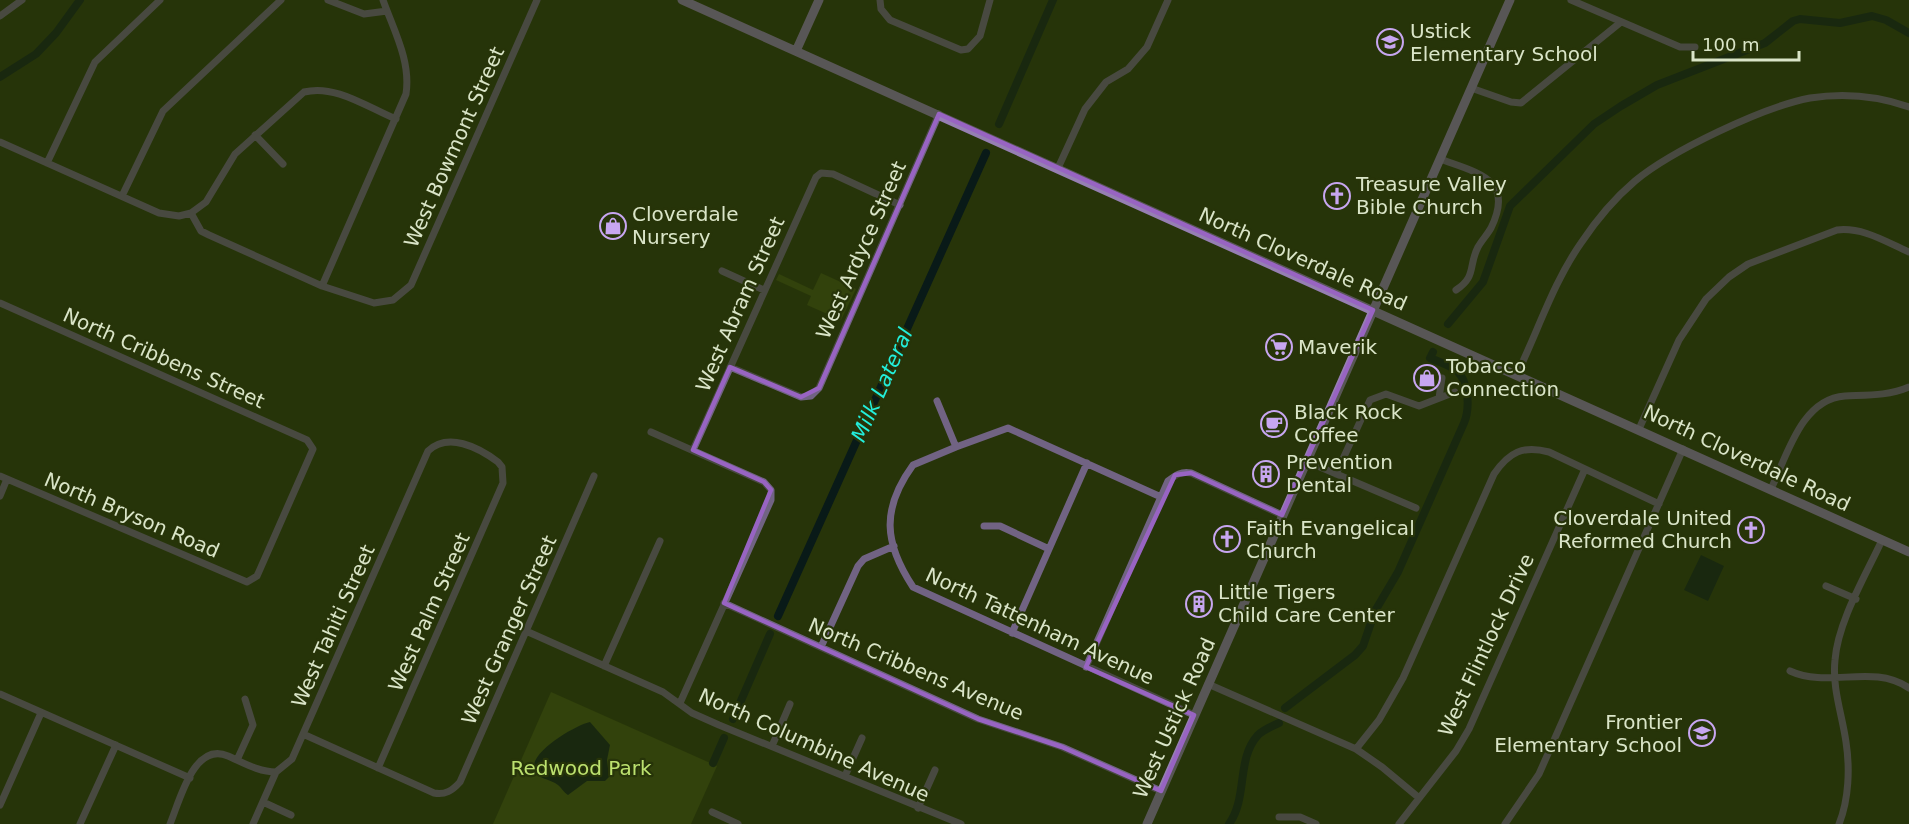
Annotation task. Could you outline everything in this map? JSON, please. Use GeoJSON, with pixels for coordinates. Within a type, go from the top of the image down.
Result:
{"type":"FeatureCollection","features":[{"type":"Feature","properties":{"kind":"main road","name":"North Cloverdale Road"},"geometry":{"type":"LineString","coordinates":[[682,0],[1909,552]]}},
{"type":"Feature","properties":{"kind":"main road"},"geometry":{"type":"LineString","coordinates":[[796,51],[819,0]]}},
{"type":"Feature","properties":{"kind":"main road","name":"West Ustick Road"},"geometry":{"type":"LineString","coordinates":[[1146,824],[1510,0]]}},
{"type":"Feature","properties":{"kind":"street"},"geometry":{"type":"LineString","coordinates":[[0,16],[22,0]]}},
{"type":"Feature","properties":{"kind":"street"},"geometry":{"type":"LineString","coordinates":[[47,164],[95,62],[160,0]]}},
{"type":"Feature","properties":{"kind":"street"},"geometry":{"type":"LineString","coordinates":[[122,196],[163,111],[281,0]]}},
{"type":"Feature","properties":{"kind":"street"},"geometry":{"type":"LineString","coordinates":[[328,0],[364,14],[387,11]]}},
{"type":"Feature","properties":{"kind":"street"},"geometry":{"type":"LineString","coordinates":[[190,213],[201,231],[208,235],[322,286],[406,94],[407,72],[383,0]]}},
{"type":"Feature","properties":{"kind":"street","name":"West Bowmont Street"},"geometry":{"type":"LineString","coordinates":[[322,286],[374,303],[393,300],[411,285],[537,0]]}},
{"type":"Feature","properties":{"kind":"street"},"geometry":{"type":"LineString","coordinates":[[880,0],[881,9],[890,20],[952,48],[968,49],[980,36],[990,0]]}},
{"type":"Feature","properties":{"kind":"street"},"geometry":{"type":"LineString","coordinates":[[1058,168],[1085,108],[1106,82],[1128,69],[1147,47],[1168,0]]}},
{"type":"Feature","properties":{"kind":"street"},"geometry":{"type":"LineString","coordinates":[[1571,0],[1680,47],[1695,47]]}},
{"type":"Feature","properties":{"kind":"street"},"geometry":{"type":"LineString","coordinates":[[1471,88],[1511,102],[1521,103],[1530,99],[1621,22]]}},
{"type":"Feature","properties":{"kind":"street"},"geometry":{"type":"LineString","coordinates":[[0,142],[159,213],[179,216],[190,213],[206,202],[228,162],[295,98],[315,89],[335,92],[396,119]]}},
{"type":"Feature","properties":{"kind":"street"},"geometry":{"type":"LineString","coordinates":[[1517,374],[1560,280],[1581,243],[1634,182],[1649,171],[1703,139],[1771,111],[1809,99],[1841,95],[1875,98],[1909,107]]}},
{"type":"Feature","properties":{"kind":"street","name":"West Ardyce Street"},"geometry":{"type":"LineString","coordinates":[[730,367],[801,397],[811,396],[819,388],[939,114]]}},
{"type":"Feature","properties":{"kind":"street"},"geometry":{"type":"LineString","coordinates":[[255,135],[283,164]]}},
{"type":"Feature","properties":{"kind":"street"},"geometry":{"type":"LineString","coordinates":[[1440,159],[1490,180],[1497,187],[1500,197],[1490,230],[1477,249],[1473,272],[1467,283],[1456,290]]}},
{"type":"Feature","properties":{"kind":"street","name":"West Abram Street"},"geometry":{"type":"LineString","coordinates":[[693,450],[812,182],[821,173],[833,174],[900,205]]}},
{"type":"Feature","properties":{"kind":"street"},"geometry":{"type":"LineString","coordinates":[[1639,429],[1691,319],[1729,277],[1748,264],[1837,230],[1857,230],[1909,252]]}},
{"type":"Feature","properties":{"kind":"street"},"geometry":{"type":"LineString","coordinates":[[722,271],[764,290]]}},
{"type":"Feature","properties":{"kind":"street","name":"North Cribbens Street"},"geometry":{"type":"LineString","coordinates":[[0,303],[307,440],[312,445],[312,453],[257,576],[251,581]]}},
{"type":"Feature","properties":{"kind":"street"},"geometry":{"type":"LineString","coordinates":[[1439,398],[1442,378]]}},
{"type":"Feature","properties":{"kind":"street"},"geometry":{"type":"LineString","coordinates":[[1771,489],[1800,427],[1809,413],[1822,402],[1839,396],[1899,392],[1909,387]]}},
{"type":"Feature","properties":{"kind":"street"},"geometry":{"type":"LineString","coordinates":[[1335,474],[1370,400],[1386,394],[1419,406],[1455,392]]}},
{"type":"Feature","properties":{"kind":"street"},"geometry":{"type":"LineString","coordinates":[[937,401],[956,447]]}},
{"type":"Feature","properties":{"kind":"street","name":"North Tattenham Avenue"},"geometry":{"type":"LineString","coordinates":[[1161,496],[1008,428],[920,461],[907,474],[889,514],[888,532],[913,587],[1194,715]]}},
{"type":"Feature","properties":{"kind":"street"},"geometry":{"type":"LineString","coordinates":[[651,432],[764,482],[771,490],[771,500],[680,703]]}},
{"type":"Feature","properties":{"kind":"street","name":"West Palm Street"},"geometry":{"type":"LineString","coordinates":[[378,768],[503,483],[502,467],[493,458],[455,441],[441,441]]}},
{"type":"Feature","properties":{"kind":"street","name":"West Tahiti Street"},"geometry":{"type":"LineString","coordinates":[[254,824],[276,772],[292,759],[428,451],[441,441]]}},
{"type":"Feature","properties":{"kind":"street"},"geometry":{"type":"LineString","coordinates":[[1356,749],[1378,720],[1403,678],[1494,474],[1504,459],[1519,450],[1534,448],[1549,452],[1659,504]]}},
{"type":"Feature","properties":{"kind":"street"},"geometry":{"type":"LineString","coordinates":[[1505,824],[1539,774],[1683,449]]}},
{"type":"Feature","properties":{"kind":"street"},"geometry":{"type":"LineString","coordinates":[[1306,461],[1416,508]]}},
{"type":"Feature","properties":{"kind":"street"},"geometry":{"type":"LineString","coordinates":[[1012,633],[1087,463]]}},
{"type":"Feature","properties":{"kind":"street","name":"West Flintlock Drive"},"geometry":{"type":"LineString","coordinates":[[1399,824],[1456,750],[1469,729],[1585,469]]}},
{"type":"Feature","properties":{"kind":"street"},"geometry":{"type":"LineString","coordinates":[[1086,667],[1161,496],[1168,481],[1175,475],[1183,472],[1191,473],[1282,515]]}},
{"type":"Feature","properties":{"kind":"street","name":"West Granger Street"},"geometry":{"type":"LineString","coordinates":[[378,768],[434,793],[447,793],[460,782],[594,476]]}},
{"type":"Feature","properties":{"kind":"street"},"geometry":{"type":"LineString","coordinates":[[0,496],[4,478]]}},
{"type":"Feature","properties":{"kind":"street","name":"North Bryson Road"},"geometry":{"type":"LineString","coordinates":[[4,478],[243,581],[251,581]]}},
{"type":"Feature","properties":{"kind":"street"},"geometry":{"type":"LineString","coordinates":[[984,526],[1000,526],[1049,549]]}},
{"type":"Feature","properties":{"kind":"street"},"geometry":{"type":"LineString","coordinates":[[604,666],[660,540]]}},
{"type":"Feature","properties":{"kind":"street"},"geometry":{"type":"LineString","coordinates":[[1839,824],[1848,777],[1846,743],[1834,677],[1838,640],[1882,540]]}},
{"type":"Feature","properties":{"kind":"street"},"geometry":{"type":"LineString","coordinates":[[821,647],[858,566],[864,559],[894,546]]}},
{"type":"Feature","properties":{"kind":"street"},"geometry":{"type":"LineString","coordinates":[[1826,586],[1856,599]]}},
{"type":"Feature","properties":{"kind":"street","name":"North Cribbens Avenue"},"geometry":{"type":"LineString","coordinates":[[724,603],[978,719],[1062,747],[1161,791]]}},
{"type":"Feature","properties":{"kind":"street","name":"North Columbine Avenue"},"geometry":{"type":"LineString","coordinates":[[526,631],[663,692],[692,713],[961,824]]}},
{"type":"Feature","properties":{"kind":"street"},"geometry":{"type":"LineString","coordinates":[[1790,672],[1801,676],[1881,676],[1909,688]]}},
{"type":"Feature","properties":{"kind":"street"},"geometry":{"type":"LineString","coordinates":[[1208,684],[1356,749],[1382,766],[1418,797]]}},
{"type":"Feature","properties":{"kind":"street"},"geometry":{"type":"LineString","coordinates":[[0,694],[190,778]]}},
{"type":"Feature","properties":{"kind":"street"},"geometry":{"type":"LineString","coordinates":[[237,760],[253,725],[245,699]]}},
{"type":"Feature","properties":{"kind":"street"},"geometry":{"type":"LineString","coordinates":[[772,746],[790,705]]}},
{"type":"Feature","properties":{"kind":"street"},"geometry":{"type":"LineString","coordinates":[[0,805],[41,712]]}},
{"type":"Feature","properties":{"kind":"street"},"geometry":{"type":"LineString","coordinates":[[303,734],[378,768]]}},
{"type":"Feature","properties":{"kind":"street"},"geometry":{"type":"LineString","coordinates":[[845,776],[862,738]]}},
{"type":"Feature","properties":{"kind":"street"},"geometry":{"type":"LineString","coordinates":[[80,824],[116,745]]}},
{"type":"Feature","properties":{"kind":"street"},"geometry":{"type":"LineString","coordinates":[[170,824],[198,761],[209,753],[222,753],[265,772],[276,772]]}},
{"type":"Feature","properties":{"kind":"street"},"geometry":{"type":"LineString","coordinates":[[918,808],[935,770]]}},
{"type":"Feature","properties":{"kind":"street"},"geometry":{"type":"LineString","coordinates":[[263,802],[291,815]]}},
{"type":"Feature","properties":{"kind":"street"},"geometry":{"type":"LineString","coordinates":[[712,812],[738,824]]}},
{"type":"Feature","properties":{"kind":"street"},"geometry":{"type":"LineString","coordinates":[[1278,817],[1300,817],[1316,824]]}},
{"type":"Feature","properties":{"kind":"highlighted area"},"geometry":{"type":"Polygon","coordinates":[[[939,114],[1373,310],[1282,515],[1191,473],[1175,475],[1086,667],[1194,715],[1161,791],[1062,747],[978,719],[724,603],[771,490],[764,482],[693,450],[730,367],[801,397],[819,388],[939,114]]]}},
{"type":"Feature","properties":{"kind":"green space"},"geometry":{"type":"Polygon","coordinates":[[[821,273],[856,289],[841,320],[807,305],[811,296],[776,280],[779,274],[813,290],[821,273]]]}},
{"type":"Feature","properties":{"kind":"green space","name":"Redwood Park"},"geometry":{"type":"Polygon","coordinates":[[[551,692],[717,766],[691,824],[493,824],[551,692]]]}},
{"type":"Feature","properties":{"kind":"shaded area"},"geometry":{"type":"Polygon","coordinates":[[[1701,555],[1724,566],[1708,601],[1684,590],[1701,555]]]}},
{"type":"Feature","properties":{"kind":"shaded area"},"geometry":{"type":"Polygon","coordinates":[[[590,722],[610,745],[607,760],[609,777],[605,781],[587,781],[568,795],[555,783],[536,773],[534,763],[555,740],[590,722]]]}},
{"type":"Feature","properties":{"kind":"waterway"},"geometry":{"type":"LineString","coordinates":[[0,77],[36,54],[56,33],[80,0]]}},
{"type":"Feature","properties":{"kind":"waterway","name":"Milk Lateral"},"geometry":{"type":"LineString","coordinates":[[999,124],[1053,0]]}},
{"type":"Feature","properties":{"kind":"waterway"},"geometry":{"type":"LineString","coordinates":[[1448,324],[1483,282],[1510,206],[1594,124],[1621,106],[1657,85],[1765,43],[1793,21],[1800,19],[1840,23],[1872,16],[1886,20],[1909,33]]}},
{"type":"Feature","properties":{"kind":"waterway","name":"Milk Lateral"},"geometry":{"type":"LineString","coordinates":[[778,616],[986,153]]}},
{"type":"Feature","properties":{"kind":"waterway"},"geometry":{"type":"LineString","coordinates":[[1285,708],[1355,655],[1363,646],[1375,611],[1398,572],[1464,423],[1468,403],[1464,382],[1457,371],[1430,358],[1433,352]]}},
{"type":"Feature","properties":{"kind":"waterway","name":"Milk Lateral"},"geometry":{"type":"LineString","coordinates":[[733,719],[770,634]]}},
{"type":"Feature","properties":{"kind":"waterway"},"geometry":{"type":"LineString","coordinates":[[1229,824],[1235,814],[1244,767],[1251,745],[1260,733],[1279,723]]}},
{"type":"Feature","properties":{"kind":"waterway","name":"Milk Lateral"},"geometry":{"type":"LineString","coordinates":[[713,763],[724,738]]}},
{"type":"Feature","properties":{"kind":"place","name":"Ustick Elementary School"},"geometry":{"type":"Point","coordinates":[1390,42]}},
{"type":"Feature","properties":{"kind":"place","name":"Treasure Valley Bible Church"},"geometry":{"type":"Point","coordinates":[1337,196]}},
{"type":"Feature","properties":{"kind":"place","name":"Cloverdale Nursery"},"geometry":{"type":"Point","coordinates":[613,226]}},
{"type":"Feature","properties":{"kind":"place","name":"Maverik"},"geometry":{"type":"Point","coordinates":[1279,347]}},
{"type":"Feature","properties":{"kind":"place","name":"Tobacco Connection"},"geometry":{"type":"Point","coordinates":[1427,378]}},
{"type":"Feature","properties":{"kind":"place","name":"Black Rock Coffee"},"geometry":{"type":"Point","coordinates":[1274,424]}},
{"type":"Feature","properties":{"kind":"place","name":"Prevention Dental"},"geometry":{"type":"Point","coordinates":[1266,474]}},
{"type":"Feature","properties":{"kind":"place","name":"Cloverdale United Reformed Church"},"geometry":{"type":"Point","coordinates":[1751,530]}},
{"type":"Feature","properties":{"kind":"place","name":"Faith Evangelical Church"},"geometry":{"type":"Point","coordinates":[1227,539]}},
{"type":"Feature","properties":{"kind":"place","name":"Little Tigers Child Care Center"},"geometry":{"type":"Point","coordinates":[1199,604]}},
{"type":"Feature","properties":{"kind":"place","name":"Frontier Elementary School"},"geometry":{"type":"Point","coordinates":[1702,733]}}]}
